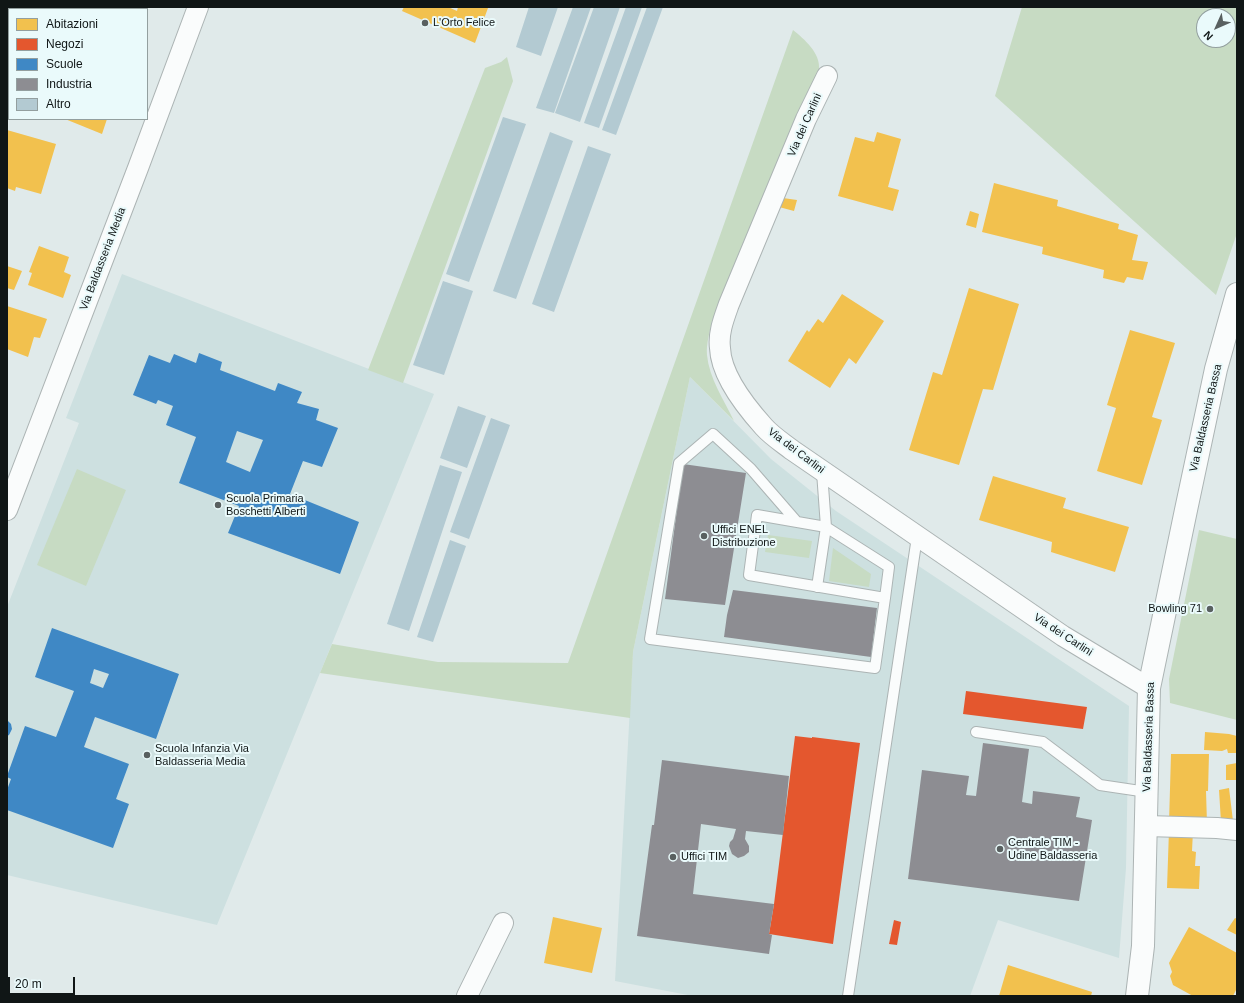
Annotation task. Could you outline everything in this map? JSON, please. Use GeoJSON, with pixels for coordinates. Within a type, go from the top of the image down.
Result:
{"type":"FeatureCollection","features":[{"type":"Feature","properties":{"kind":"street","name":"Via Baldasseria Media"},"geometry":{"type":"LineString","coordinates":[[7,510],[198,7]]}},
{"type":"Feature","properties":{"kind":"street","name":"Via dei Carlini"},"geometry":{"type":"LineString","coordinates":[[827,76],[806,119],[729,304],[722,326],[719,348],[724,368],[734,386],[765,428],[792,450],[1063,636],[1149,688]]}},
{"type":"Feature","properties":{"kind":"street","name":"Via Baldasseria Bassa"},"geometry":{"type":"LineString","coordinates":[[1137,996],[1143,946],[1149,688],[1216,369],[1235,305]]}},
{"type":"Feature","properties":{"kind":"street"},"geometry":{"type":"LineString","coordinates":[[1146,826],[1237,830]]}},
{"type":"Feature","properties":{"kind":"street"},"geometry":{"type":"LineString","coordinates":[[467,996],[503,922]]}},
{"type":"Feature","properties":{"kind":"lane"},"geometry":{"type":"LineString","coordinates":[[797,522],[751,470],[713,434],[679,463],[650,639],[875,668],[885,598],[889,567],[826,527],[797,522],[757,515],[749,575],[885,598]]}},
{"type":"Feature","properties":{"kind":"lane"},"geometry":{"type":"LineString","coordinates":[[817,587],[826,527],[822,472]]}},
{"type":"Feature","properties":{"kind":"lane"},"geometry":{"type":"LineString","coordinates":[[848,996],[917,537]]}},
{"type":"Feature","properties":{"kind":"lane"},"geometry":{"type":"LineString","coordinates":[[976,732],[1043,742],[1100,785],[1147,792]]}},
{"type":"Feature","properties":{"kind":"shaded area"},"geometry":{"type":"Polygon","coordinates":[[[122,274],[434,394],[217,925],[7,875],[7,607],[79,423],[66,418],[122,274]]]}},
{"type":"Feature","properties":{"kind":"shaded area"},"geometry":{"type":"Polygon","coordinates":[[[690,377],[771,459],[836,511],[1129,706],[1126,868],[1119,958],[998,920],[970,996],[693,996],[615,981],[633,652],[690,377]]]}},
{"type":"Feature","properties":{"kind":"green space"},"geometry":{"type":"Polygon","coordinates":[[[1022,7],[1237,7],[1237,233],[1216,295],[995,96],[1022,7]]]}},
{"type":"Feature","properties":{"kind":"green space"},"geometry":{"type":"Polygon","coordinates":[[[793,30],[807,42],[815,52],[819,64],[819,73],[712,321],[707,346],[708,364],[718,389],[734,421],[690,377],[633,652],[630,718],[320,673],[332,644],[438,662],[568,663],[793,30]]]}},
{"type":"Feature","properties":{"kind":"green space"},"geometry":{"type":"Polygon","coordinates":[[[507,57],[513,81],[403,383],[368,370],[485,68],[501,62],[507,57]]]}},
{"type":"Feature","properties":{"kind":"green space"},"geometry":{"type":"Polygon","coordinates":[[[77,469],[126,490],[86,586],[37,565],[77,469]]]}},
{"type":"Feature","properties":{"kind":"green space","name":"Bowling 71"},"geometry":{"type":"Polygon","coordinates":[[[1199,530],[1237,539],[1237,720],[1170,703],[1169,679],[1199,530]]]}},
{"type":"Feature","properties":{"kind":"green space"},"geometry":{"type":"Polygon","coordinates":[[[768,535],[812,541],[809,558],[765,552],[768,535]]]}},
{"type":"Feature","properties":{"kind":"green space"},"geometry":{"type":"Polygon","coordinates":[[[833,548],[871,574],[869,587],[829,581],[833,548]]]}},
{"type":"Feature","properties":{"kind":"building: Abitazioni"},"geometry":{"type":"Polygon","coordinates":[[[404,7],[448,7],[457,11],[458,7],[488,8],[475,43],[402,11],[404,7]]]}},
{"type":"Feature","properties":{"kind":"building: Abitazioni"},"geometry":{"type":"Polygon","coordinates":[[[67,120],[107,120],[102,134],[67,120]]]}},
{"type":"Feature","properties":{"kind":"building: Abitazioni"},"geometry":{"type":"Polygon","coordinates":[[[7,130],[56,144],[41,194],[16,187],[15,191],[7,188],[7,130]]]}},
{"type":"Feature","properties":{"kind":"building: Abitazioni"},"geometry":{"type":"Polygon","coordinates":[[[877,132],[901,139],[888,187],[899,190],[893,211],[838,196],[855,137],[874,142],[877,132]]]}},
{"type":"Feature","properties":{"kind":"building: Abitazioni"},"geometry":{"type":"Polygon","coordinates":[[[994,183],[1058,200],[1057,206],[1119,224],[1118,229],[1138,235],[1132,260],[1148,262],[1143,280],[1127,277],[1124,283],[1103,278],[1104,270],[1042,254],[1043,247],[982,232],[994,183]]]}},
{"type":"Feature","properties":{"kind":"building: Abitazioni"},"geometry":{"type":"Polygon","coordinates":[[[783,198],[797,200],[794,211],[779,207],[783,198]]]}},
{"type":"Feature","properties":{"kind":"building: Abitazioni"},"geometry":{"type":"Polygon","coordinates":[[[970,211],[979,214],[976,228],[966,225],[970,211]]]}},
{"type":"Feature","properties":{"kind":"building: Abitazioni"},"geometry":{"type":"Polygon","coordinates":[[[39,246],[69,257],[64,272],[71,275],[63,298],[28,285],[32,273],[29,272],[39,246]]]}},
{"type":"Feature","properties":{"kind":"building: Abitazioni"},"geometry":{"type":"Polygon","coordinates":[[[7,266],[22,271],[14,290],[7,288],[7,266]]]}},
{"type":"Feature","properties":{"kind":"building: Abitazioni"},"geometry":{"type":"Polygon","coordinates":[[[969,288],[1019,304],[993,390],[983,389],[959,465],[909,450],[933,372],[942,375],[969,288]]]}},
{"type":"Feature","properties":{"kind":"building: Abitazioni"},"geometry":{"type":"Polygon","coordinates":[[[842,294],[884,321],[856,364],[849,358],[830,388],[788,361],[807,330],[809,332],[818,319],[823,323],[842,294]]]}},
{"type":"Feature","properties":{"kind":"building: Abitazioni"},"geometry":{"type":"Polygon","coordinates":[[[7,306],[47,319],[40,338],[34,337],[28,357],[7,349],[7,306]]]}},
{"type":"Feature","properties":{"kind":"building: Abitazioni"},"geometry":{"type":"Polygon","coordinates":[[[1130,330],[1175,343],[1152,417],[1162,420],[1142,485],[1097,471],[1116,408],[1107,405],[1130,330]]]}},
{"type":"Feature","properties":{"kind":"building: Abitazioni"},"geometry":{"type":"Polygon","coordinates":[[[993,476],[1066,498],[1063,508],[1129,527],[1115,572],[1051,552],[1052,542],[979,520],[993,476]]]}},
{"type":"Feature","properties":{"kind":"building: Abitazioni"},"geometry":{"type":"Polygon","coordinates":[[[1205,732],[1237,736],[1237,753],[1228,753],[1227,749],[1222,751],[1204,750],[1205,732]]]}},
{"type":"Feature","properties":{"kind":"building: Abitazioni"},"geometry":{"type":"Polygon","coordinates":[[[1171,754],[1209,754],[1208,791],[1206,791],[1207,824],[1169,823],[1171,754]]]}},
{"type":"Feature","properties":{"kind":"building: Abitazioni"},"geometry":{"type":"Polygon","coordinates":[[[1237,763],[1237,780],[1226,780],[1226,765],[1237,763]]]}},
{"type":"Feature","properties":{"kind":"building: Abitazioni"},"geometry":{"type":"Polygon","coordinates":[[[1229,788],[1233,821],[1221,822],[1219,790],[1229,788]]]}},
{"type":"Feature","properties":{"kind":"building: Abitazioni"},"geometry":{"type":"Polygon","coordinates":[[[1169,830],[1193,831],[1192,851],[1196,852],[1195,866],[1200,866],[1199,889],[1167,888],[1169,830]]]}},
{"type":"Feature","properties":{"kind":"building: Abitazioni"},"geometry":{"type":"Polygon","coordinates":[[[553,917],[602,928],[592,973],[544,963],[553,917]]]}},
{"type":"Feature","properties":{"kind":"building: Abitazioni"},"geometry":{"type":"Polygon","coordinates":[[[1235,918],[1237,919],[1237,935],[1227,930],[1235,918]]]}},
{"type":"Feature","properties":{"kind":"building: Abitazioni"},"geometry":{"type":"Polygon","coordinates":[[[1189,927],[1237,953],[1237,988],[1233,996],[1193,996],[1173,985],[1170,976],[1172,972],[1169,963],[1189,927]]]}},
{"type":"Feature","properties":{"kind":"building: Abitazioni"},"geometry":{"type":"Polygon","coordinates":[[[1008,965],[1092,992],[1091,996],[999,996],[1008,965]]]}},
{"type":"Feature","properties":{"kind":"building: Negozi"},"geometry":{"type":"Polygon","coordinates":[[[966,691],[1087,707],[1083,729],[963,714],[966,691]]]}},
{"type":"Feature","properties":{"kind":"building: Negozi"},"geometry":{"type":"Polygon","coordinates":[[[795,736],[860,743],[833,944],[769,934],[795,736]]]}},
{"type":"Feature","properties":{"kind":"building: Negozi"},"geometry":{"type":"Polygon","coordinates":[[[894,920],[901,922],[897,945],[889,944],[894,920]]]}},
{"type":"Feature","properties":{"kind":"building: Scuole"},"geometry":{"type":"Polygon","coordinates":[[[199,353],[222,362],[220,370],[275,391],[278,383],[302,392],[297,403],[319,409],[316,420],[338,428],[322,467],[303,461],[290,494],[359,522],[340,574],[228,533],[239,506],[179,483],[196,437],[166,425],[173,406],[158,400],[156,404],[133,395],[149,355],[170,363],[174,354],[196,363],[199,353]],[[237,431],[226,462],[250,472],[263,440],[237,431]]]}},
{"type":"Feature","properties":{"kind":"building: Scuole"},"geometry":{"type":"Polygon","coordinates":[[[52,628],[179,674],[156,739],[95,717],[84,747],[129,764],[116,799],[129,804],[113,848],[7,810],[7,790],[11,779],[7,776],[25,726],[56,737],[74,691],[35,677],[52,628]],[[94,669],[90,683],[103,688],[109,674],[94,669]]]}},
{"type":"Feature","properties":{"kind":"building: Scuole"},"geometry":{"type":"Polygon","coordinates":[[[7,720],[11,724],[12,729],[7,736],[7,720]]]}},
{"type":"Feature","properties":{"kind":"building: Industria","name":"Uffici ENEL Distribuzione"},"geometry":{"type":"Polygon","coordinates":[[[683,464],[746,473],[725,605],[665,599],[683,464]]]}},
{"type":"Feature","properties":{"kind":"building: Industria"},"geometry":{"type":"Polygon","coordinates":[[[733,590],[877,608],[871,657],[724,637],[733,590]]]}},
{"type":"Feature","properties":{"kind":"building: Industria","name":"Centrale TIM - Udine Baldasseria"},"geometry":{"type":"Polygon","coordinates":[[[983,743],[1029,749],[1022,802],[1032,804],[1033,791],[1080,797],[1076,817],[1092,820],[1079,901],[908,879],[922,770],[969,776],[966,795],[976,796],[983,743]]]}},
{"type":"Feature","properties":{"kind":"building: Industria","name":"Uffici TIM"},"geometry":{"type":"Polygon","coordinates":[[[662,760],[789,776],[783,835],[746,831],[745,839],[749,846],[749,852],[738,858],[732,854],[729,846],[736,829],[701,824],[693,894],[774,904],[769,934],[772,935],[769,954],[637,936],[652,825],[654,825],[662,760]]]}},
{"type":"Feature","properties":{"kind":"building: Altro"},"geometry":{"type":"Polygon","coordinates":[[[529,7],[558,7],[541,56],[516,47],[529,7]]]}},
{"type":"Feature","properties":{"kind":"building: Altro"},"geometry":{"type":"Polygon","coordinates":[[[573,7],[591,7],[554,113],[536,108],[573,7]]]}},
{"type":"Feature","properties":{"kind":"building: Altro"},"geometry":{"type":"Polygon","coordinates":[[[594,7],[620,7],[580,122],[555,113],[594,7]]]}},
{"type":"Feature","properties":{"kind":"building: Altro"},"geometry":{"type":"Polygon","coordinates":[[[626,7],[642,7],[599,128],[584,123],[626,7]]]}},
{"type":"Feature","properties":{"kind":"building: Altro"},"geometry":{"type":"Polygon","coordinates":[[[647,7],[663,7],[616,135],[602,130],[647,7]]]}},
{"type":"Feature","properties":{"kind":"building: Altro"},"geometry":{"type":"Polygon","coordinates":[[[503,117],[526,124],[469,282],[446,274],[503,117]]]}},
{"type":"Feature","properties":{"kind":"building: Altro"},"geometry":{"type":"Polygon","coordinates":[[[550,132],[573,141],[516,299],[493,291],[550,132]]]}},
{"type":"Feature","properties":{"kind":"building: Altro"},"geometry":{"type":"Polygon","coordinates":[[[588,146],[611,154],[554,312],[532,304],[588,146]]]}},
{"type":"Feature","properties":{"kind":"building: Altro"},"geometry":{"type":"Polygon","coordinates":[[[443,281],[473,291],[444,375],[413,365],[443,281]]]}},
{"type":"Feature","properties":{"kind":"building: Altro"},"geometry":{"type":"Polygon","coordinates":[[[458,406],[486,416],[467,468],[440,458],[458,406]]]}},
{"type":"Feature","properties":{"kind":"building: Altro"},"geometry":{"type":"Polygon","coordinates":[[[491,418],[510,425],[469,539],[450,532],[491,418]]]}},
{"type":"Feature","properties":{"kind":"building: Altro"},"geometry":{"type":"Polygon","coordinates":[[[440,465],[462,472],[409,631],[387,624],[440,465]]]}},
{"type":"Feature","properties":{"kind":"building: Altro"},"geometry":{"type":"Polygon","coordinates":[[[450,540],[466,546],[433,642],[417,637],[450,540]]]}},
{"type":"Feature","properties":{"kind":"place","name":"L'Orto Felice"},"geometry":{"type":"Point","coordinates":[425,23]}},
{"type":"Feature","properties":{"kind":"place","name":"Scuola Primaria Boschetti Alberti"},"geometry":{"type":"Point","coordinates":[218,505]}},
{"type":"Feature","properties":{"kind":"place","name":"Uffici ENEL Distribuzione"},"geometry":{"type":"Point","coordinates":[704,536]}},
{"type":"Feature","properties":{"kind":"place","name":"Bowling 71"},"geometry":{"type":"Point","coordinates":[1210,609]}},
{"type":"Feature","properties":{"kind":"place","name":"Scuola Infanzia Via Baldasseria Media"},"geometry":{"type":"Point","coordinates":[147,755]}},
{"type":"Feature","properties":{"kind":"place","name":"Centrale TIM - Udine Baldasseria"},"geometry":{"type":"Point","coordinates":[1000,849]}},
{"type":"Feature","properties":{"kind":"place","name":"Uffici TIM"},"geometry":{"type":"Point","coordinates":[673,857]}}]}
